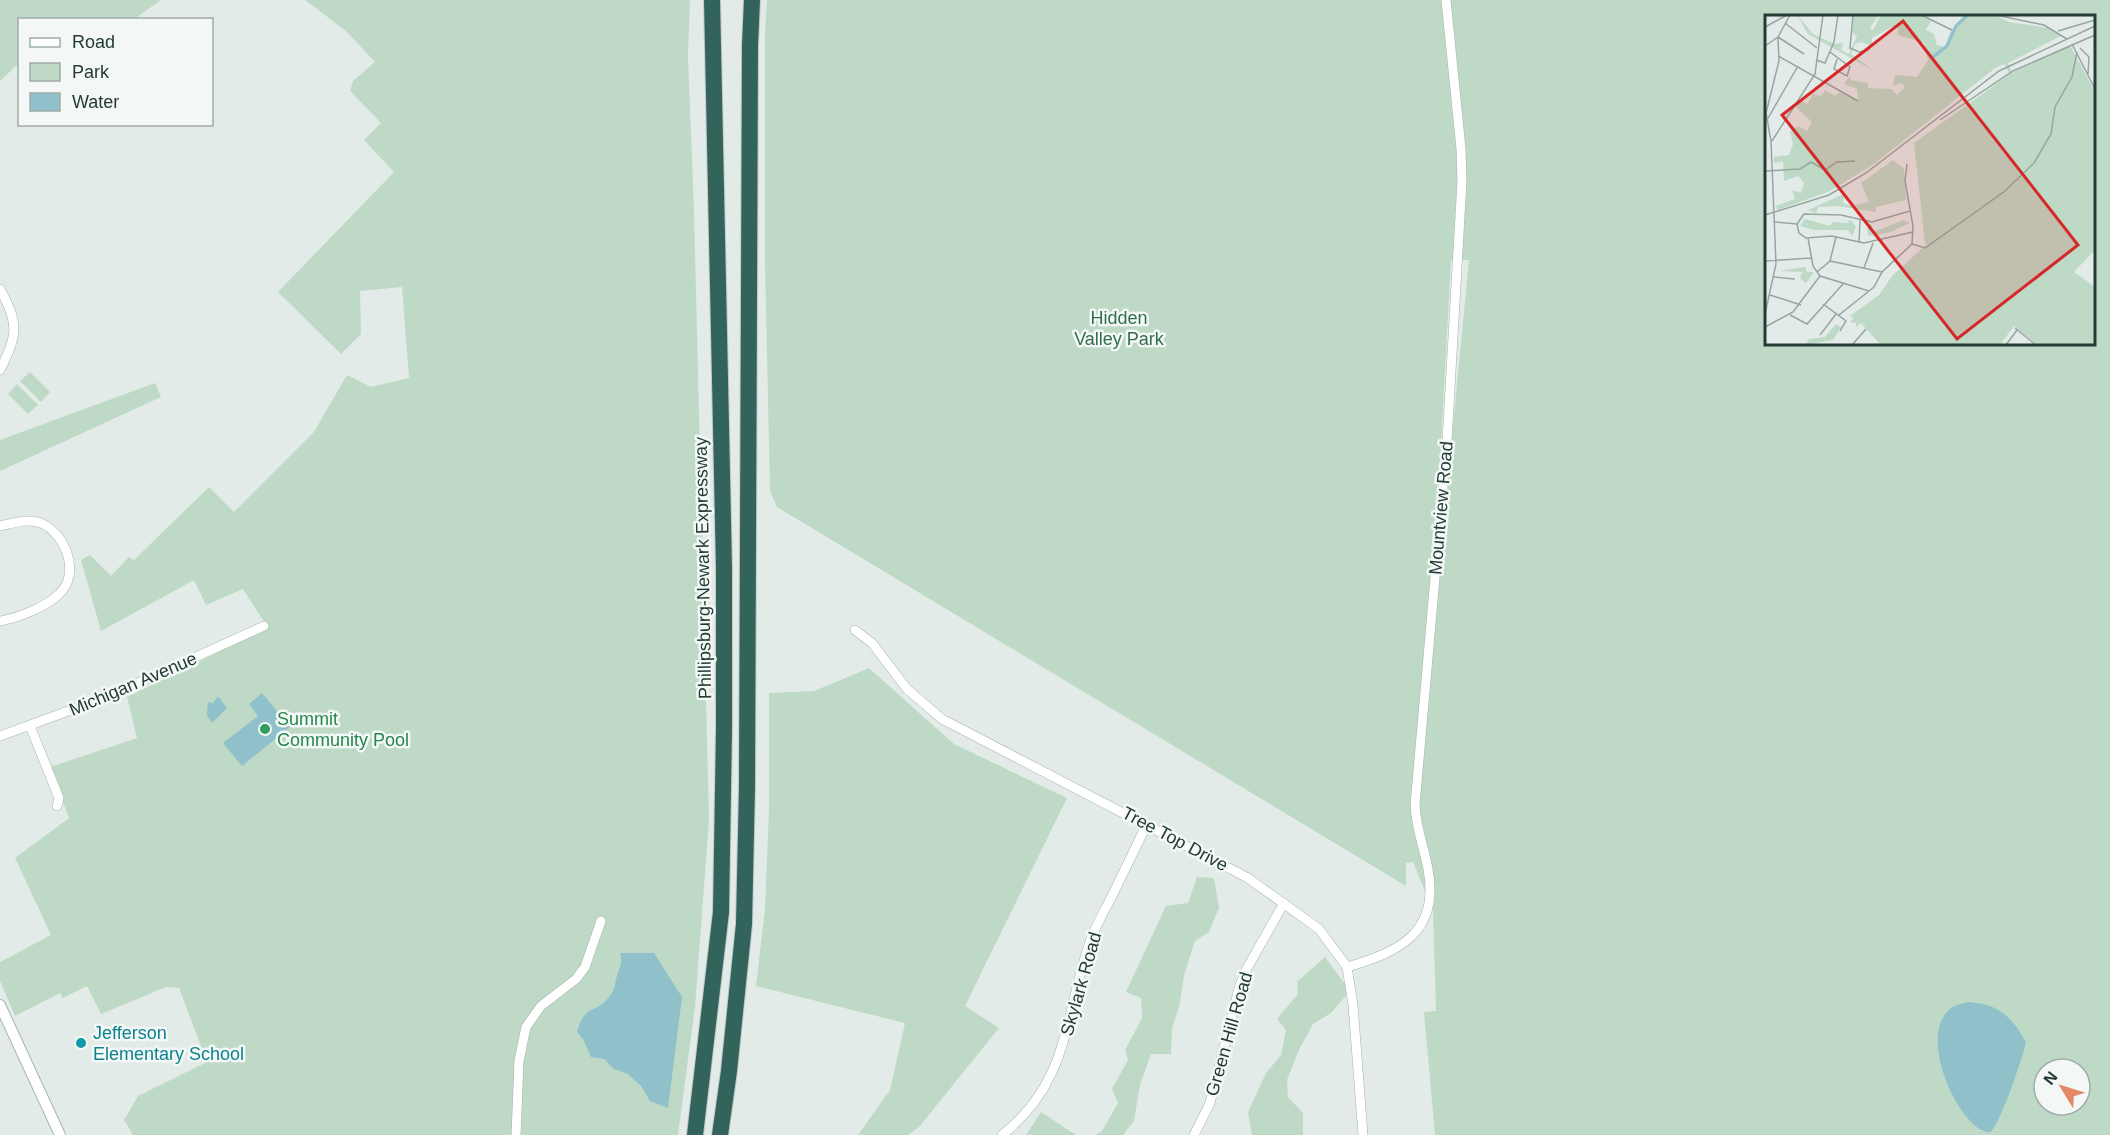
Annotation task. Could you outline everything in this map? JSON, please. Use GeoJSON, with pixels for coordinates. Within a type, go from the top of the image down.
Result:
{"type":"FeatureCollection","features":[{"type":"Feature","properties":{"kind":"highway","name":"Phillipsburg-Newark Expressway"},"geometry":{"type":"LineString","coordinates":[[695,1135],[721,912],[724,740],[724,570],[712,0]]}},
{"type":"Feature","properties":{"kind":"highway"},"geometry":{"type":"LineString","coordinates":[[720,1135],[744,924],[752,0]]}},
{"type":"Feature","properties":{"kind":"street","name":"Mountview Road"},"geometry":{"type":"LineString","coordinates":[[1347,968],[1394,949],[1416,934],[1429,904],[1429,873],[1417,828],[1415,795],[1447,441],[1462,192],[1461,149],[1446,0]]}},
{"type":"Feature","properties":{"kind":"street"},"geometry":{"type":"LineString","coordinates":[[0,288],[10,307],[15,324],[13,340],[0,370]]}},
{"type":"Feature","properties":{"kind":"street"},"geometry":{"type":"LineString","coordinates":[[0,526],[24,521],[42,524],[62,541],[68,555],[69,567],[68,579],[60,594],[15,619],[0,621]]}},
{"type":"Feature","properties":{"kind":"street","name":"Michigan Avenue"},"geometry":{"type":"LineString","coordinates":[[0,736],[112,695],[264,626]]}},
{"type":"Feature","properties":{"kind":"street","name":"Tree Top Drive"},"geometry":{"type":"LineString","coordinates":[[855,630],[872,643],[907,689],[924,706],[942,719],[1248,878],[1319,929],[1333,945],[1347,968],[1353,1005],[1363,1135]]}},
{"type":"Feature","properties":{"kind":"street"},"geometry":{"type":"LineString","coordinates":[[30,726],[59,798],[57,806]]}},
{"type":"Feature","properties":{"kind":"street","name":"Skylark Road"},"geometry":{"type":"LineString","coordinates":[[1002,1135],[1024,1116],[1047,1084],[1068,1029],[1092,936],[1147,824]]}},
{"type":"Feature","properties":{"kind":"street","name":"Green Hill Road"},"geometry":{"type":"LineString","coordinates":[[1194,1135],[1210,1103],[1239,988],[1246,970],[1284,903]]}},
{"type":"Feature","properties":{"kind":"street"},"geometry":{"type":"LineString","coordinates":[[516,1135],[519,1060],[526,1027],[541,1006],[576,979],[585,967],[601,921]]}},
{"type":"Feature","properties":{"kind":"street"},"geometry":{"type":"LineString","coordinates":[[0,1005],[60,1135]]}},
{"type":"Feature","properties":{"kind":"green space"},"geometry":{"type":"Polygon","coordinates":[[[0,0],[161,0],[135,18],[18,18],[18,64],[0,81],[0,0]]]}},
{"type":"Feature","properties":{"kind":"green space"},"geometry":{"type":"Polygon","coordinates":[[[305,0],[690,0],[688,56],[709,820],[695,1007],[678,1135],[133,1135],[124,1120],[138,1096],[207,1062],[179,988],[166,987],[101,1014],[87,986],[63,998],[60,993],[15,1016],[0,981],[0,962],[51,935],[15,858],[69,818],[50,767],[137,738],[127,697],[268,628],[243,589],[206,605],[194,580],[101,631],[81,560],[90,555],[111,576],[129,557],[134,560],[209,487],[234,512],[314,432],[347,375],[371,387],[409,378],[402,287],[360,291],[361,334],[341,354],[278,292],[394,172],[364,140],[381,123],[350,91],[353,81],[375,62],[346,31],[305,0]]]}},
{"type":"Feature","properties":{"kind":"green space","name":"Hidden Valley Park"},"geometry":{"type":"Polygon","coordinates":[[[767,0],[2110,0],[2110,1135],[1435,1135],[1424,1012],[1436,1011],[1433,911],[1413,862],[1406,863],[1406,886],[777,507],[770,491],[765,264],[767,0]],[[1451,260],[1440,463],[1450,458],[1469,260],[1451,260]]]}},
{"type":"Feature","properties":{"kind":"green space"},"geometry":{"type":"Polygon","coordinates":[[[30,372],[50,392],[41,402],[20,381],[30,372]]]}},
{"type":"Feature","properties":{"kind":"green space"},"geometry":{"type":"Polygon","coordinates":[[[155,383],[161,397],[0,471],[0,440],[155,383]]]}},
{"type":"Feature","properties":{"kind":"green space"},"geometry":{"type":"Polygon","coordinates":[[[17,384],[38,405],[28,414],[8,394],[17,384]]]}},
{"type":"Feature","properties":{"kind":"green space"},"geometry":{"type":"Polygon","coordinates":[[[869,668],[954,744],[1067,798],[965,1006],[999,1028],[919,1127],[908,1135],[858,1135],[890,1090],[905,1023],[756,986],[765,909],[769,809],[769,693],[814,691],[869,668]]]}},
{"type":"Feature","properties":{"kind":"green space"},"geometry":{"type":"Polygon","coordinates":[[[1197,877],[1214,878],[1219,908],[1209,932],[1195,941],[1184,975],[1180,1003],[1172,1029],[1171,1054],[1151,1054],[1140,1085],[1134,1121],[1123,1135],[1095,1135],[1102,1131],[1118,1103],[1112,1089],[1128,1060],[1125,1050],[1142,1018],[1141,998],[1126,992],[1166,906],[1188,903],[1197,877]]]}},
{"type":"Feature","properties":{"kind":"green space"},"geometry":{"type":"Polygon","coordinates":[[[1325,957],[1350,991],[1331,1013],[1313,1024],[1287,1080],[1288,1097],[1303,1113],[1303,1135],[1252,1135],[1248,1112],[1266,1073],[1281,1055],[1286,1030],[1277,1019],[1298,994],[1297,982],[1325,957]]]}},
{"type":"Feature","properties":{"kind":"green space"},"geometry":{"type":"Polygon","coordinates":[[[1041,1112],[1076,1135],[1026,1135],[1041,1112]]]}},
{"type":"Feature","properties":{"kind":"water","name":"Summit Community Pool"},"geometry":{"type":"Polygon","coordinates":[[[262,693],[290,727],[242,766],[223,743],[258,716],[249,704],[262,693]]]}},
{"type":"Feature","properties":{"kind":"water"},"geometry":{"type":"Polygon","coordinates":[[[218,696],[227,708],[212,723],[207,715],[208,702],[213,703],[218,696]]]}},
{"type":"Feature","properties":{"kind":"water"},"geometry":{"type":"Polygon","coordinates":[[[620,953],[654,953],[682,997],[668,1108],[650,1101],[641,1086],[628,1074],[614,1069],[604,1059],[591,1057],[583,1039],[577,1032],[584,1016],[601,1005],[612,992],[621,964],[620,953]]]}},
{"type":"Feature","properties":{"kind":"water"},"geometry":{"type":"Polygon","coordinates":[[[1968,1002],[1988,1005],[2003,1013],[2015,1025],[2026,1042],[2005,1104],[1991,1132],[1980,1129],[1968,1119],[1947,1084],[1941,1063],[1938,1043],[1940,1025],[1950,1009],[1968,1002]]]}},
{"type":"Feature","properties":{"kind":"place","name":"Summit Community Pool"},"geometry":{"type":"Point","coordinates":[265,729]}},
{"type":"Feature","properties":{"kind":"place","name":"Jefferson Elementary School"},"geometry":{"type":"Point","coordinates":[81,1043]}}]}
